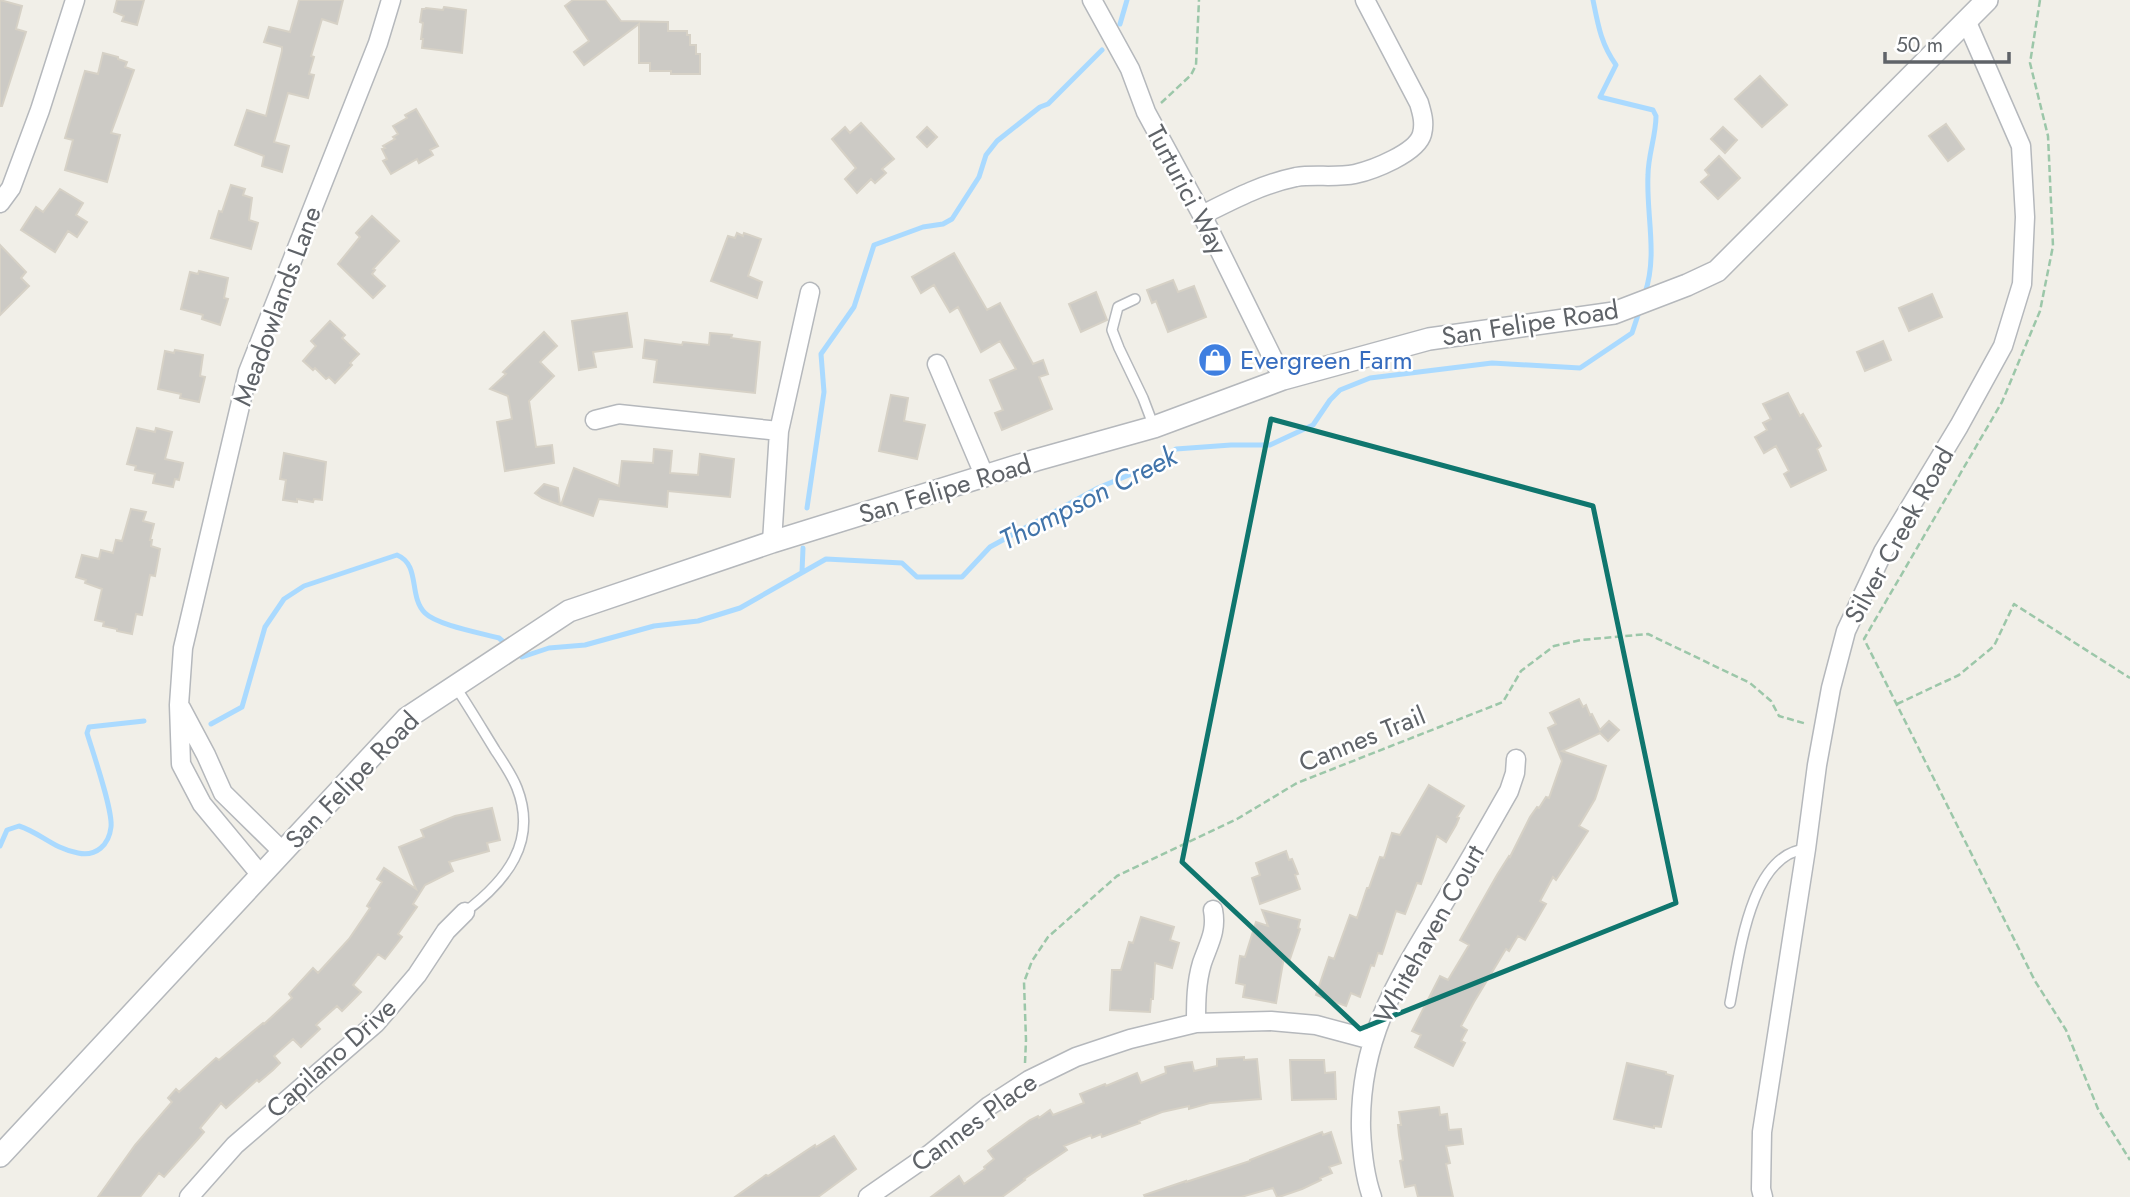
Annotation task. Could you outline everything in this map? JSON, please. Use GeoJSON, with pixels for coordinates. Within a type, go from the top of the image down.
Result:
{"type":"FeatureCollection","features":[{"type":"Feature","properties":{"kind":"street"},"geometry":{"type":"LineString","coordinates":[[0,204],[12,188],[75,0]]}},
{"type":"Feature","properties":{"kind":"street","name":"Meadowlands Lane"},"geometry":{"type":"LineString","coordinates":[[260,874],[202,804],[181,764],[179,705],[183,648],[248,372],[379,43],[391,0]]}},
{"type":"Feature","properties":{"kind":"street","name":"Turturici Way"},"geometry":{"type":"LineString","coordinates":[[1092,0],[1130,69],[1146,112],[1202,215],[1283,379]]}},
{"type":"Feature","properties":{"kind":"street"},"geometry":{"type":"LineString","coordinates":[[1202,215],[1239,196],[1296,177],[1354,174],[1374,168],[1412,148],[1421,137],[1423,118],[1419,103],[1365,0]]}},
{"type":"Feature","properties":{"kind":"street","name":"San Felipe Road"},"geometry":{"type":"LineString","coordinates":[[0,1156],[407,718],[569,611],[772,542],[1036,460],[1154,427],[1283,379],[1429,339],[1614,313],[1687,285],[1717,271],[1987,0]]}},
{"type":"Feature","properties":{"kind":"street","name":"Silver Creek Road"},"geometry":{"type":"LineString","coordinates":[[1763,1197],[1762,1132],[1806,849],[1816,765],[1831,688],[1846,631],[1883,552],[1959,426],[2003,346],[2021,284],[2025,217],[2021,146],[1966,20]]}},
{"type":"Feature","properties":{"kind":"street"},"geometry":{"type":"LineString","coordinates":[[772,542],[779,431],[810,292]]}},
{"type":"Feature","properties":{"kind":"street"},"geometry":{"type":"LineString","coordinates":[[937,364],[985,477]]}},
{"type":"Feature","properties":{"kind":"street"},"geometry":{"type":"LineString","coordinates":[[594,420],[619,414],[779,431]]}},
{"type":"Feature","properties":{"kind":"street"},"geometry":{"type":"LineString","coordinates":[[179,705],[223,793],[282,851]]}},
{"type":"Feature","properties":{"kind":"street","name":"Whitehaven Court"},"geometry":{"type":"LineString","coordinates":[[1369,1196],[1361,1119],[1362,1090],[1372,1040],[1398,982],[1508,791],[1515,773],[1516,759]]}},
{"type":"Feature","properties":{"kind":"street"},"geometry":{"type":"LineString","coordinates":[[1196,1023],[1196,994],[1203,962],[1215,929],[1213,910]]}},
{"type":"Feature","properties":{"kind":"street","name":"Capilano Drive"},"geometry":{"type":"LineString","coordinates":[[190,1197],[235,1145],[382,1018],[417,975],[446,930],[464,912]]}},
{"type":"Feature","properties":{"kind":"street","name":"Cannes Place"},"geometry":{"type":"LineString","coordinates":[[869,1197],[930,1154],[989,1106],[1029,1080],[1085,1054],[1137,1037],[1196,1023],[1293,1023],[1330,1028],[1372,1040]]}},
{"type":"Feature","properties":{"kind":"lane"},"geometry":{"type":"LineString","coordinates":[[1135,299],[1118,307],[1112,330],[1154,427]]}},
{"type":"Feature","properties":{"kind":"lane"},"geometry":{"type":"LineString","coordinates":[[455,685],[515,784],[524,824],[522,840],[514,860],[487,894],[464,912]]}},
{"type":"Feature","properties":{"kind":"lane"},"geometry":{"type":"LineString","coordinates":[[1730,1003],[1748,918],[1759,891],[1778,861],[1793,851],[1806,849]]}},
{"type":"Feature","properties":{"kind":"path"},"geometry":{"type":"LineString","coordinates":[[1146,112],[1161,104],[1178,89],[1196,65],[1199,0]]}},
{"type":"Feature","properties":{"kind":"path"},"geometry":{"type":"LineString","coordinates":[[2040,0],[2031,63],[2048,136],[2053,246],[2040,311],[2002,402],[1864,639],[2035,981],[2066,1030],[2098,1109],[2130,1160]]}},
{"type":"Feature","properties":{"kind":"path"},"geometry":{"type":"LineString","coordinates":[[1897,704],[1959,675],[1994,646],[2014,604],[2130,678]]}},
{"type":"Feature","properties":{"kind":"path","name":"Cannes Trail"},"geometry":{"type":"LineString","coordinates":[[1029,1080],[1025,1066],[1024,982],[1032,961],[1048,937],[1117,876],[1237,819],[1297,783],[1503,702],[1521,671],[1554,646],[1581,640],[1648,634],[1750,683],[1771,701],[1779,716],[1823,729]]}},
{"type":"Feature","properties":{"kind":"highlighted area"},"geometry":{"type":"Polygon","coordinates":[[[1271,419],[1593,506],[1676,903],[1360,1029],[1182,862],[1271,419]]]}},
{"type":"Feature","properties":{"kind":"building"},"geometry":{"type":"Polygon","coordinates":[[[0,0],[22,6],[16,29],[26,32],[2,106],[0,106],[0,0]]]}},
{"type":"Feature","properties":{"kind":"building"},"geometry":{"type":"Polygon","coordinates":[[[117,0],[144,0],[137,25],[122,21],[124,16],[114,12],[117,0]]]}},
{"type":"Feature","properties":{"kind":"building"},"geometry":{"type":"Polygon","coordinates":[[[299,0],[343,0],[337,24],[322,19],[311,56],[314,57],[309,74],[314,75],[308,98],[288,93],[274,142],[289,146],[282,172],[262,166],[264,156],[235,145],[247,110],[266,116],[282,47],[264,42],[269,27],[290,32],[299,0]]]}},
{"type":"Feature","properties":{"kind":"building"},"geometry":{"type":"Polygon","coordinates":[[[573,0],[605,0],[621,21],[668,22],[668,31],[687,31],[690,45],[696,45],[696,54],[700,54],[700,74],[650,71],[650,63],[639,63],[639,24],[584,65],[574,52],[589,41],[565,6],[573,0]]]}},
{"type":"Feature","properties":{"kind":"building"},"geometry":{"type":"Polygon","coordinates":[[[444,7],[466,10],[462,53],[422,48],[422,9],[443,10],[444,7]]]}},
{"type":"Feature","properties":{"kind":"building"},"geometry":{"type":"Polygon","coordinates":[[[103,53],[118,57],[127,62],[125,67],[134,70],[111,133],[120,135],[107,182],[65,170],[73,140],[65,138],[85,71],[98,74],[103,53]]]}},
{"type":"Feature","properties":{"kind":"building"},"geometry":{"type":"Polygon","coordinates":[[[1760,76],[1787,105],[1762,127],[1735,99],[1760,76]]]}},
{"type":"Feature","properties":{"kind":"building"},"geometry":{"type":"Polygon","coordinates":[[[416,109],[438,146],[430,150],[433,155],[419,163],[417,159],[391,174],[383,161],[387,159],[383,146],[398,134],[393,126],[416,109]]]}},
{"type":"Feature","properties":{"kind":"building"},"geometry":{"type":"Polygon","coordinates":[[[861,123],[894,159],[882,169],[886,173],[875,183],[871,179],[857,193],[845,179],[856,168],[832,139],[845,127],[850,133],[861,123]]]}},
{"type":"Feature","properties":{"kind":"building"},"geometry":{"type":"Polygon","coordinates":[[[1946,124],[1964,149],[1948,161],[1929,136],[1946,124]]]}},
{"type":"Feature","properties":{"kind":"building"},"geometry":{"type":"Polygon","coordinates":[[[927,127],[937,137],[927,147],[917,137],[927,127]]]}},
{"type":"Feature","properties":{"kind":"building"},"geometry":{"type":"Polygon","coordinates":[[[1723,127],[1737,140],[1725,153],[1711,139],[1723,127]]]}},
{"type":"Feature","properties":{"kind":"building"},"geometry":{"type":"Polygon","coordinates":[[[1719,156],[1740,178],[1718,199],[1701,182],[1709,175],[1705,170],[1719,156]]]}},
{"type":"Feature","properties":{"kind":"building"},"geometry":{"type":"Polygon","coordinates":[[[231,185],[245,189],[243,195],[252,198],[249,220],[258,223],[251,249],[211,238],[231,185]]]}},
{"type":"Feature","properties":{"kind":"building"},"geometry":{"type":"Polygon","coordinates":[[[60,189],[83,203],[76,215],[87,222],[77,237],[68,231],[55,252],[21,230],[36,207],[43,212],[60,189]]]}},
{"type":"Feature","properties":{"kind":"building"},"geometry":{"type":"Polygon","coordinates":[[[372,216],[399,241],[373,269],[375,270],[372,274],[385,286],[373,298],[338,264],[360,237],[356,233],[372,216]]]}},
{"type":"Feature","properties":{"kind":"building"},"geometry":{"type":"Polygon","coordinates":[[[737,233],[761,239],[748,276],[762,282],[757,298],[711,281],[728,236],[735,238],[737,233]]]}},
{"type":"Feature","properties":{"kind":"building"},"geometry":{"type":"Polygon","coordinates":[[[0,245],[26,272],[21,278],[29,286],[0,315],[0,245]]]}},
{"type":"Feature","properties":{"kind":"building"},"geometry":{"type":"Polygon","coordinates":[[[954,253],[987,310],[1000,303],[1033,364],[1043,360],[1048,374],[1039,377],[1052,409],[1002,430],[995,413],[1003,410],[990,380],[1016,369],[1000,341],[981,352],[958,307],[950,312],[934,285],[921,293],[912,277],[954,253]]]}},
{"type":"Feature","properties":{"kind":"building"},"geometry":{"type":"Polygon","coordinates":[[[199,271],[228,278],[224,298],[228,299],[220,325],[202,319],[203,315],[181,309],[190,272],[198,274],[199,271]]]}},
{"type":"Feature","properties":{"kind":"building"},"geometry":{"type":"Polygon","coordinates":[[[1173,280],[1178,292],[1194,286],[1206,317],[1168,332],[1156,301],[1152,303],[1147,290],[1173,280]]]}},
{"type":"Feature","properties":{"kind":"building"},"geometry":{"type":"Polygon","coordinates":[[[1096,292],[1107,320],[1081,332],[1069,304],[1096,292]]]}},
{"type":"Feature","properties":{"kind":"building"},"geometry":{"type":"Polygon","coordinates":[[[1932,294],[1942,317],[1909,331],[1899,308],[1932,294]]]}},
{"type":"Feature","properties":{"kind":"building"},"geometry":{"type":"Polygon","coordinates":[[[627,313],[632,347],[593,352],[596,367],[579,370],[572,321],[627,313]]]}},
{"type":"Feature","properties":{"kind":"building"},"geometry":{"type":"Polygon","coordinates":[[[330,321],[345,335],[342,338],[359,354],[335,383],[303,361],[316,346],[311,341],[330,321]]]}},
{"type":"Feature","properties":{"kind":"building"},"geometry":{"type":"Polygon","coordinates":[[[544,332],[557,346],[540,362],[554,376],[529,401],[536,447],[552,445],[554,463],[505,471],[497,422],[512,419],[508,396],[490,389],[506,374],[503,372],[544,332]]]}},
{"type":"Feature","properties":{"kind":"building"},"geometry":{"type":"Polygon","coordinates":[[[710,333],[760,342],[755,393],[654,382],[657,360],[643,358],[645,340],[682,345],[683,342],[709,345],[710,333]]]}},
{"type":"Feature","properties":{"kind":"building"},"geometry":{"type":"Polygon","coordinates":[[[1883,341],[1891,360],[1865,371],[1857,352],[1883,341]]]}},
{"type":"Feature","properties":{"kind":"building"},"geometry":{"type":"Polygon","coordinates":[[[175,350],[203,355],[200,376],[205,377],[199,402],[180,398],[181,394],[158,389],[165,351],[174,353],[175,350]]]}},
{"type":"Feature","properties":{"kind":"building"},"geometry":{"type":"Polygon","coordinates":[[[1788,393],[1821,446],[1817,449],[1826,470],[1791,487],[1784,474],[1789,471],[1776,446],[1764,453],[1755,437],[1767,430],[1763,423],[1771,419],[1763,404],[1788,393]]]}},
{"type":"Feature","properties":{"kind":"building"},"geometry":{"type":"Polygon","coordinates":[[[891,395],[908,398],[904,421],[925,425],[917,459],[879,451],[891,395]]]}},
{"type":"Feature","properties":{"kind":"building"},"geometry":{"type":"Polygon","coordinates":[[[137,428],[155,432],[156,428],[172,432],[165,459],[183,463],[179,480],[175,479],[173,487],[153,483],[155,474],[135,470],[136,466],[127,464],[137,428]]]}},
{"type":"Feature","properties":{"kind":"building"},"geometry":{"type":"Polygon","coordinates":[[[654,449],[672,451],[670,473],[698,475],[700,454],[734,459],[730,497],[668,491],[667,507],[599,499],[593,516],[561,505],[574,468],[619,486],[622,461],[653,463],[654,449]]]}},
{"type":"Feature","properties":{"kind":"building"},"geometry":{"type":"Polygon","coordinates":[[[284,453],[326,462],[322,500],[283,500],[286,480],[280,479],[284,453]]]}},
{"type":"Feature","properties":{"kind":"building"},"geometry":{"type":"Polygon","coordinates":[[[544,484],[558,488],[560,505],[535,493],[544,484]]]}},
{"type":"Feature","properties":{"kind":"building"},"geometry":{"type":"Polygon","coordinates":[[[131,509],[146,512],[143,521],[154,524],[151,546],[160,549],[155,576],[150,575],[142,615],[136,614],[132,634],[103,626],[104,622],[95,620],[102,589],[76,577],[82,555],[99,559],[101,550],[113,553],[116,540],[122,541],[131,509]]]}},
{"type":"Feature","properties":{"kind":"building"},"geometry":{"type":"Polygon","coordinates":[[[1579,699],[1583,707],[1586,705],[1600,730],[1609,721],[1619,730],[1608,741],[1600,733],[1562,751],[1606,766],[1595,799],[1579,826],[1588,831],[1556,880],[1553,877],[1540,901],[1546,904],[1525,940],[1518,936],[1509,951],[1506,949],[1474,1002],[1461,1026],[1467,1030],[1461,1041],[1465,1043],[1453,1066],[1415,1047],[1421,1035],[1412,1031],[1440,976],[1448,980],[1469,945],[1460,940],[1510,857],[1530,817],[1546,797],[1549,798],[1562,761],[1548,728],[1556,724],[1550,713],[1579,699]]]}},
{"type":"Feature","properties":{"kind":"building"},"geometry":{"type":"Polygon","coordinates":[[[1429,785],[1464,806],[1457,817],[1459,818],[1456,825],[1446,842],[1437,836],[1421,884],[1417,883],[1405,914],[1396,911],[1382,954],[1378,953],[1374,966],[1371,965],[1360,997],[1351,993],[1346,1006],[1316,995],[1329,957],[1334,959],[1350,915],[1357,918],[1367,888],[1380,857],[1384,858],[1392,833],[1400,835],[1429,785]]]}},
{"type":"Feature","properties":{"kind":"building"},"geometry":{"type":"Polygon","coordinates":[[[492,808],[500,840],[487,843],[489,851],[449,862],[453,871],[425,885],[413,904],[417,907],[398,934],[402,937],[385,959],[378,954],[353,985],[361,992],[342,1011],[337,1006],[316,1025],[320,1029],[301,1047],[293,1039],[274,1056],[280,1063],[273,1070],[259,1082],[257,1080],[226,1108],[221,1103],[200,1128],[204,1132],[198,1139],[164,1177],[159,1173],[140,1197],[98,1197],[135,1145],[172,1102],[168,1098],[176,1089],[179,1092],[216,1058],[219,1060],[264,1024],[292,998],[289,994],[313,968],[318,973],[349,939],[370,908],[367,906],[382,882],[377,879],[384,868],[416,889],[399,847],[424,837],[421,830],[455,816],[492,808]]]}},
{"type":"Feature","properties":{"kind":"building"},"geometry":{"type":"Polygon","coordinates":[[[1286,851],[1298,874],[1295,875],[1300,889],[1260,904],[1252,878],[1260,875],[1256,863],[1286,851]]]}},
{"type":"Feature","properties":{"kind":"building"},"geometry":{"type":"Polygon","coordinates":[[[1262,910],[1300,920],[1300,929],[1290,959],[1284,957],[1276,1003],[1243,997],[1245,985],[1236,983],[1240,956],[1245,957],[1256,922],[1268,926],[1262,910]]]}},
{"type":"Feature","properties":{"kind":"building"},"geometry":{"type":"Polygon","coordinates":[[[1141,917],[1174,927],[1170,940],[1179,943],[1172,968],[1155,963],[1150,1012],[1110,1010],[1112,970],[1121,970],[1129,942],[1133,943],[1141,917]]]}},
{"type":"Feature","properties":{"kind":"building"},"geometry":{"type":"Polygon","coordinates":[[[1244,1057],[1244,1060],[1257,1059],[1261,1099],[1210,1103],[1189,1109],[1189,1106],[1162,1112],[1102,1137],[1101,1134],[1092,1138],[1091,1135],[1064,1146],[1067,1150],[1002,1197],[931,1197],[959,1176],[964,1184],[985,1169],[994,1159],[988,1151],[1030,1120],[1038,1116],[1039,1118],[1050,1110],[1053,1115],[1084,1103],[1080,1094],[1137,1073],[1141,1083],[1166,1073],[1165,1067],[1192,1062],[1194,1071],[1217,1066],[1217,1059],[1244,1057]]]}},
{"type":"Feature","properties":{"kind":"building"},"geometry":{"type":"Polygon","coordinates":[[[1290,1060],[1324,1060],[1325,1073],[1335,1072],[1336,1099],[1292,1100],[1290,1060]]]}},
{"type":"Feature","properties":{"kind":"building"},"geometry":{"type":"Polygon","coordinates":[[[1627,1063],[1673,1076],[1661,1127],[1654,1128],[1614,1119],[1627,1063]]]}},
{"type":"Feature","properties":{"kind":"building"},"geometry":{"type":"Polygon","coordinates":[[[1439,1107],[1440,1115],[1447,1114],[1449,1130],[1461,1129],[1463,1144],[1446,1146],[1450,1163],[1446,1164],[1453,1197],[1418,1197],[1415,1185],[1405,1187],[1400,1161],[1403,1160],[1399,1112],[1439,1107]]]}},
{"type":"Feature","properties":{"kind":"building"},"geometry":{"type":"Polygon","coordinates":[[[1322,1132],[1323,1135],[1331,1132],[1341,1163],[1329,1167],[1332,1173],[1302,1189],[1279,1197],[1273,1188],[1241,1197],[1144,1195],[1250,1161],[1322,1132]]]}},
{"type":"Feature","properties":{"kind":"building"},"geometry":{"type":"Polygon","coordinates":[[[834,1136],[856,1169],[818,1197],[735,1197],[766,1175],[834,1136]]]}},
{"type":"Feature","properties":{"kind":"waterway"},"geometry":{"type":"LineString","coordinates":[[1120,24],[1127,0]]}},
{"type":"Feature","properties":{"kind":"waterway","name":"Thompson Creek"},"geometry":{"type":"LineString","coordinates":[[1593,0],[1603,42],[1616,65],[1600,97],[1653,110],[1656,116],[1648,168],[1651,264],[1645,293]]}},
{"type":"Feature","properties":{"kind":"waterway"},"geometry":{"type":"LineString","coordinates":[[807,508],[824,392],[821,354],[854,307],[874,245],[952,219],[979,177],[986,155],[997,141],[1040,107],[1048,104],[1102,50]]}},
{"type":"Feature","properties":{"kind":"waterway","name":"Thompson Creek"},"geometry":{"type":"LineString","coordinates":[[517,653],[522,657],[549,648],[585,645],[654,626],[698,621],[740,608],[826,559],[902,563],[917,577],[962,577],[990,547],[1098,488],[1155,464],[1176,449],[1270,445],[1313,425],[1340,390],[1370,378],[1492,363],[1580,368],[1632,333],[1640,309]]}},
{"type":"Feature","properties":{"kind":"waterway"},"geometry":{"type":"LineString","coordinates":[[802,572],[803,548]]}},
{"type":"Feature","properties":{"kind":"waterway","name":"Thompson Creek"},"geometry":{"type":"LineString","coordinates":[[211,724],[242,707],[265,627],[284,599],[304,586],[397,555],[409,566],[417,598],[425,613],[449,625],[499,638],[507,645]]}},
{"type":"Feature","properties":{"kind":"waterway","name":"Thompson Creek"},"geometry":{"type":"LineString","coordinates":[[0,846],[7,830],[19,826],[69,851],[85,854],[100,848],[108,839],[111,819],[87,733],[89,727],[144,721]]}},
{"type":"Feature","properties":{"kind":"place","name":"Evergreen Farm"},"geometry":{"type":"Point","coordinates":[1215,360]}}]}
